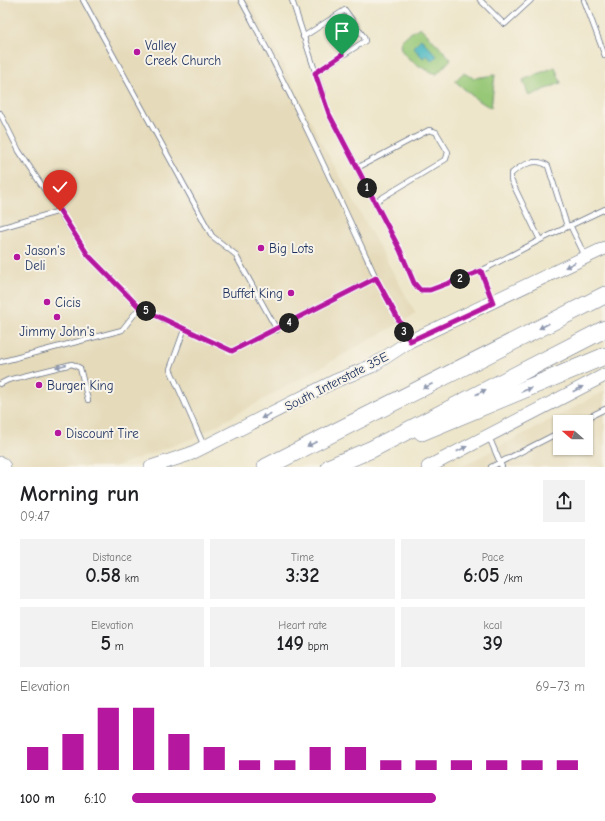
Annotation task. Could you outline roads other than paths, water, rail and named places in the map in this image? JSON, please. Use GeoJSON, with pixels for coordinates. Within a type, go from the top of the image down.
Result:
{"type":"FeatureCollection","features":[{"type":"Feature","properties":{"kind":"highway"},"geometry":{"type":"LineString","coordinates":[[579,309],[605,290]]}},
{"type":"Feature","properties":{"kind":"highway"},"geometry":{"type":"LineString","coordinates":[[266,467],[605,295]]}},
{"type":"Feature","properties":{"kind":"highway"},"geometry":{"type":"LineString","coordinates":[[330,467],[372,449],[605,329]]}},
{"type":"Feature","properties":{"kind":"highway"},"geometry":{"type":"LineString","coordinates":[[372,449],[439,427],[605,356]]}},
{"type":"Feature","properties":{"kind":"main road","name":"South Interstate 35E"},"geometry":{"type":"LineString","coordinates":[[151,467],[190,454],[205,447],[335,381],[372,366],[410,341],[493,303],[605,248]]}},
{"type":"Feature","properties":{"kind":"main road"},"geometry":{"type":"LineString","coordinates":[[428,467],[605,375]]}},
{"type":"Feature","properties":{"kind":"lane"},"geometry":{"type":"LineString","coordinates":[[83,0],[212,236],[235,254],[277,330]]}},
{"type":"Feature","properties":{"kind":"lane"},"geometry":{"type":"LineString","coordinates":[[241,0],[270,54],[320,156],[376,278],[410,341]]}},
{"type":"Feature","properties":{"kind":"lane"},"geometry":{"type":"LineString","coordinates":[[292,0],[298,13],[303,37],[329,114],[400,250],[414,283],[420,290],[430,290],[481,271],[540,240],[605,209]]}},
{"type":"Feature","properties":{"kind":"lane"},"geometry":{"type":"LineString","coordinates":[[480,0],[505,24],[531,0]]}},
{"type":"Feature","properties":{"kind":"lane"},"geometry":{"type":"LineString","coordinates":[[584,0],[605,56]]}},
{"type":"Feature","properties":{"kind":"lane"},"geometry":{"type":"LineString","coordinates":[[303,37],[345,10],[364,37],[365,41],[315,73]]}},
{"type":"Feature","properties":{"kind":"lane"},"geometry":{"type":"LineString","coordinates":[[0,113],[20,151],[88,255],[140,308],[184,330],[232,351],[277,330],[376,278]]}},
{"type":"Feature","properties":{"kind":"lane"},"geometry":{"type":"LineString","coordinates":[[357,168],[430,130],[436,132],[448,152],[446,159],[375,202]]}},
{"type":"Feature","properties":{"kind":"lane"},"geometry":{"type":"LineString","coordinates":[[540,240],[511,180],[511,174],[516,170],[535,161],[542,161],[548,166],[569,226],[586,258]]}},
{"type":"Feature","properties":{"kind":"lane"},"geometry":{"type":"LineString","coordinates":[[0,228],[60,211]]}},
{"type":"Feature","properties":{"kind":"lane"},"geometry":{"type":"LineString","coordinates":[[481,271],[493,303]]}},
{"type":"Feature","properties":{"kind":"lane"},"geometry":{"type":"LineString","coordinates":[[0,362],[122,330],[140,308]]}},
{"type":"Feature","properties":{"kind":"lane"},"geometry":{"type":"LineString","coordinates":[[184,330],[170,369],[205,447]]}},
{"type":"Feature","properties":{"kind":"lane"},"geometry":{"type":"LineString","coordinates":[[0,384],[8,380],[72,364],[80,368],[88,400]]}},
{"type":"Feature","properties":{"kind":"lane"},"geometry":{"type":"LineString","coordinates":[[592,415],[605,408]]}},
{"type":"Feature","properties":{"kind":"lane"},"geometry":{"type":"LineString","coordinates":[[488,436],[501,465]]}},
{"type":"Feature","properties":{"kind":"lane"},"geometry":{"type":"LineString","coordinates":[[491,467],[501,465],[553,436]]}},
{"type":"Feature","properties":{"kind":"water"},"geometry":{"type":"Polygon","coordinates":[[[421,39],[437,56],[432,61],[427,55],[423,58],[413,47],[421,39]]]}},
{"type":"Feature","properties":{"kind":"place","name":"Valley Creek Church"},"geometry":{"type":"Point","coordinates":[137,52]}},
{"type":"Feature","properties":{"kind":"place","name":"Big Lots"},"geometry":{"type":"Point","coordinates":[261,248]}},
{"type":"Feature","properties":{"kind":"place","name":"Jason's Deli"},"geometry":{"type":"Point","coordinates":[17,257]}},
{"type":"Feature","properties":{"kind":"place","name":"Buffet King"},"geometry":{"type":"Point","coordinates":[291,293]}},
{"type":"Feature","properties":{"kind":"place","name":"Cicis"},"geometry":{"type":"Point","coordinates":[47,302]}},
{"type":"Feature","properties":{"kind":"place","name":"Jimmy John's"},"geometry":{"type":"Point","coordinates":[57,317]}},
{"type":"Feature","properties":{"kind":"place","name":"Burger King"},"geometry":{"type":"Point","coordinates":[39,385]}},
{"type":"Feature","properties":{"kind":"place","name":"Discount Tire"},"geometry":{"type":"Point","coordinates":[58,433]}}]}
